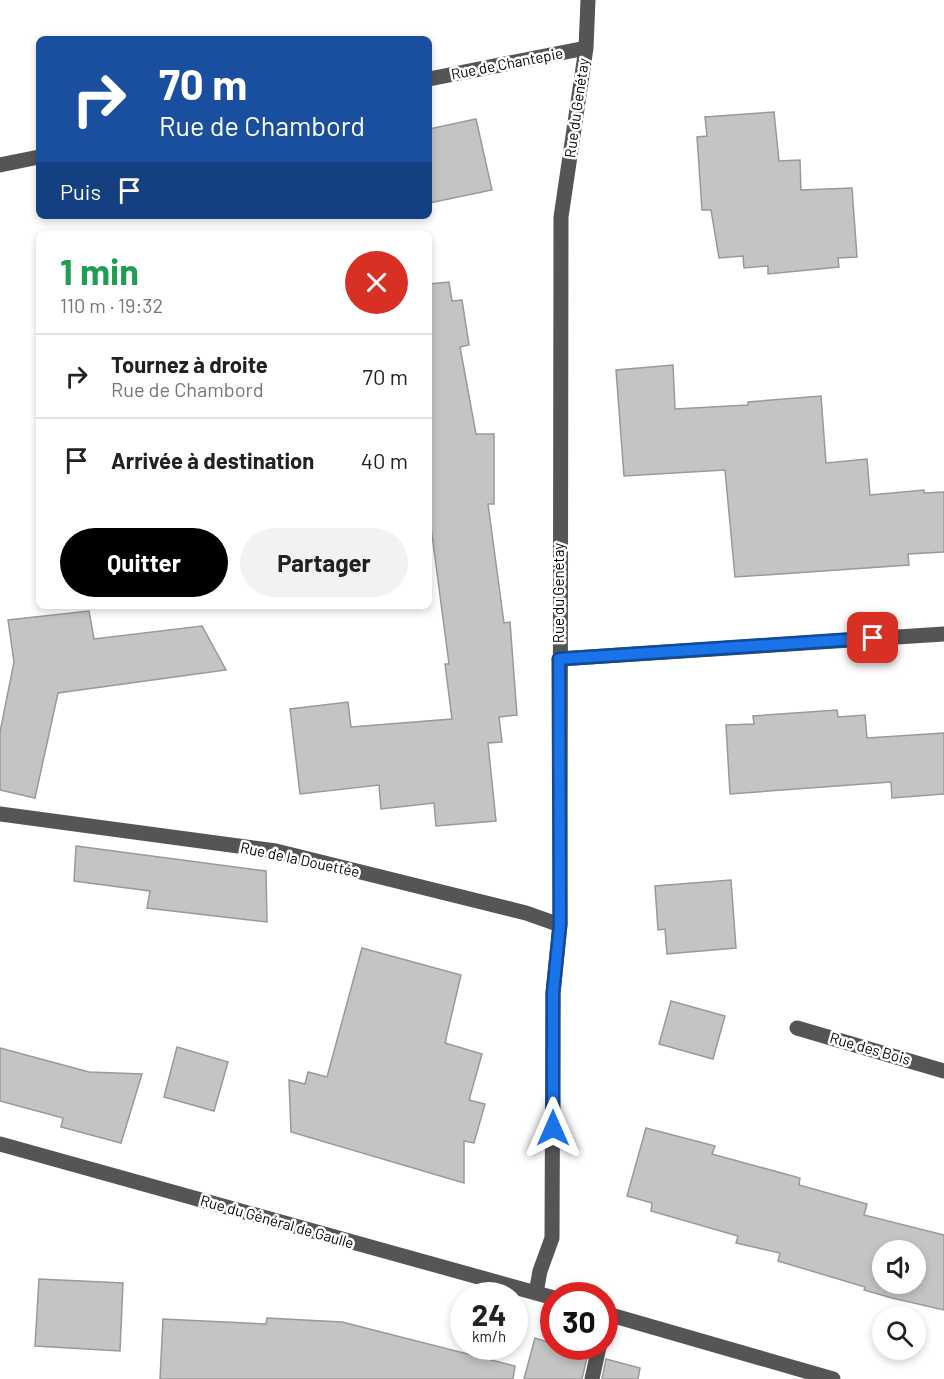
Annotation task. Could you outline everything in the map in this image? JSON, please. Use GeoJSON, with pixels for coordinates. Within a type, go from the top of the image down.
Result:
{"type":"FeatureCollection","features":[{"type":"Feature","properties":{"kind":"street","name":"Rue du Genétay"},"geometry":{"type":"LineString","coordinates":[[536,1293],[540,1271],[552,1238],[553,993],[560,924],[561,217],[586,48],[588,0]]}},
{"type":"Feature","properties":{"kind":"street","name":"Rue de Chantepie"},"geometry":{"type":"LineString","coordinates":[[432,78],[586,48]]}},
{"type":"Feature","properties":{"kind":"street"},"geometry":{"type":"LineString","coordinates":[[0,165],[36,159]]}},
{"type":"Feature","properties":{"kind":"street"},"geometry":{"type":"LineString","coordinates":[[559,659],[944,634]]}},
{"type":"Feature","properties":{"kind":"street","name":"Rue de la Douettée"},"geometry":{"type":"LineString","coordinates":[[0,814],[276,851],[526,913],[560,924]]}},
{"type":"Feature","properties":{"kind":"street","name":"Rue des Bois"},"geometry":{"type":"LineString","coordinates":[[796,1028],[944,1071]]}},
{"type":"Feature","properties":{"kind":"street","name":"Rue du Général de Gaulle"},"geometry":{"type":"LineString","coordinates":[[0,1144],[540,1294]]}},
{"type":"Feature","properties":{"kind":"street"},"geometry":{"type":"LineString","coordinates":[[618,1321],[833,1379]]}},
{"type":"Feature","properties":{"kind":"street"},"geometry":{"type":"LineString","coordinates":[[592,1379],[596,1360]]}},
{"type":"Feature","properties":{"kind":"building"},"geometry":{"type":"Polygon","coordinates":[[[774,112],[779,161],[800,160],[801,190],[852,188],[857,257],[838,258],[839,267],[768,274],[768,266],[744,268],[743,256],[719,258],[711,210],[702,210],[697,137],[707,136],[705,117],[774,112]]]}},
{"type":"Feature","properties":{"kind":"building"},"geometry":{"type":"Polygon","coordinates":[[[476,119],[492,190],[432,202],[432,128],[476,119]]]}},
{"type":"Feature","properties":{"kind":"building"},"geometry":{"type":"Polygon","coordinates":[[[449,282],[452,301],[462,300],[469,345],[460,347],[476,434],[494,434],[494,504],[488,504],[504,623],[510,622],[517,715],[499,717],[502,742],[488,743],[496,821],[436,826],[434,803],[381,809],[379,785],[300,794],[290,709],[348,702],[351,727],[452,719],[445,664],[449,664],[432,535],[432,284],[449,282]]]}},
{"type":"Feature","properties":{"kind":"building"},"geometry":{"type":"Polygon","coordinates":[[[673,365],[675,409],[748,405],[748,402],[821,396],[826,463],[867,459],[870,495],[924,490],[924,493],[944,492],[944,552],[908,554],[909,565],[735,577],[725,470],[624,476],[616,370],[673,365]]]}},
{"type":"Feature","properties":{"kind":"building"},"geometry":{"type":"Polygon","coordinates":[[[89,611],[94,639],[202,626],[226,670],[58,693],[35,798],[0,790],[0,732],[14,662],[8,620],[89,611]]]}},
{"type":"Feature","properties":{"kind":"building"},"geometry":{"type":"Polygon","coordinates":[[[837,710],[838,717],[865,715],[867,738],[944,733],[944,794],[892,798],[891,782],[730,794],[726,725],[754,724],[753,716],[837,710]]]}},
{"type":"Feature","properties":{"kind":"building"},"geometry":{"type":"Polygon","coordinates":[[[76,846],[266,871],[267,922],[147,908],[150,891],[74,881],[76,846]]]}},
{"type":"Feature","properties":{"kind":"building"},"geometry":{"type":"Polygon","coordinates":[[[731,880],[736,948],[667,954],[665,929],[658,930],[655,886],[731,880]]]}},
{"type":"Feature","properties":{"kind":"building"},"geometry":{"type":"Polygon","coordinates":[[[362,948],[461,975],[445,1043],[482,1054],[469,1100],[485,1104],[474,1143],[464,1141],[464,1183],[291,1132],[289,1080],[305,1084],[308,1072],[327,1077],[362,948]]]}},
{"type":"Feature","properties":{"kind":"building"},"geometry":{"type":"Polygon","coordinates":[[[671,1001],[725,1016],[713,1059],[659,1044],[671,1001]]]}},
{"type":"Feature","properties":{"kind":"building"},"geometry":{"type":"Polygon","coordinates":[[[177,1047],[228,1062],[214,1111],[164,1097],[177,1047]]]}},
{"type":"Feature","properties":{"kind":"building"},"geometry":{"type":"Polygon","coordinates":[[[0,1048],[89,1072],[142,1074],[121,1143],[61,1127],[63,1118],[0,1101],[0,1048]]]}},
{"type":"Feature","properties":{"kind":"building"},"geometry":{"type":"Polygon","coordinates":[[[646,1128],[715,1146],[712,1154],[800,1178],[799,1185],[867,1204],[864,1215],[944,1235],[944,1310],[878,1294],[926,1294],[926,1240],[872,1240],[872,1292],[864,1290],[865,1287],[778,1261],[780,1253],[736,1243],[738,1236],[651,1211],[652,1203],[627,1196],[646,1128]]]}},
{"type":"Feature","properties":{"kind":"building"},"geometry":{"type":"Polygon","coordinates":[[[39,1279],[123,1283],[120,1351],[35,1346],[39,1279]]]}},
{"type":"Feature","properties":{"kind":"building"},"geometry":{"type":"Polygon","coordinates":[[[267,1318],[342,1322],[450,1349],[450,1360],[491,1360],[515,1366],[513,1379],[160,1379],[163,1319],[266,1324],[267,1318]]]}},
{"type":"Feature","properties":{"kind":"building"},"geometry":{"type":"Polygon","coordinates":[[[535,1338],[540,1340],[540,1360],[586,1360],[582,1379],[524,1379],[535,1338]]]}},
{"type":"Feature","properties":{"kind":"building"},"geometry":{"type":"Polygon","coordinates":[[[606,1360],[640,1368],[638,1379],[602,1379],[606,1360]]]}},
{"type":"Feature","properties":{"kind":"route"},"geometry":{"type":"LineString","coordinates":[[553,1128],[553,993],[560,924],[559,659],[873,638]]}}]}
